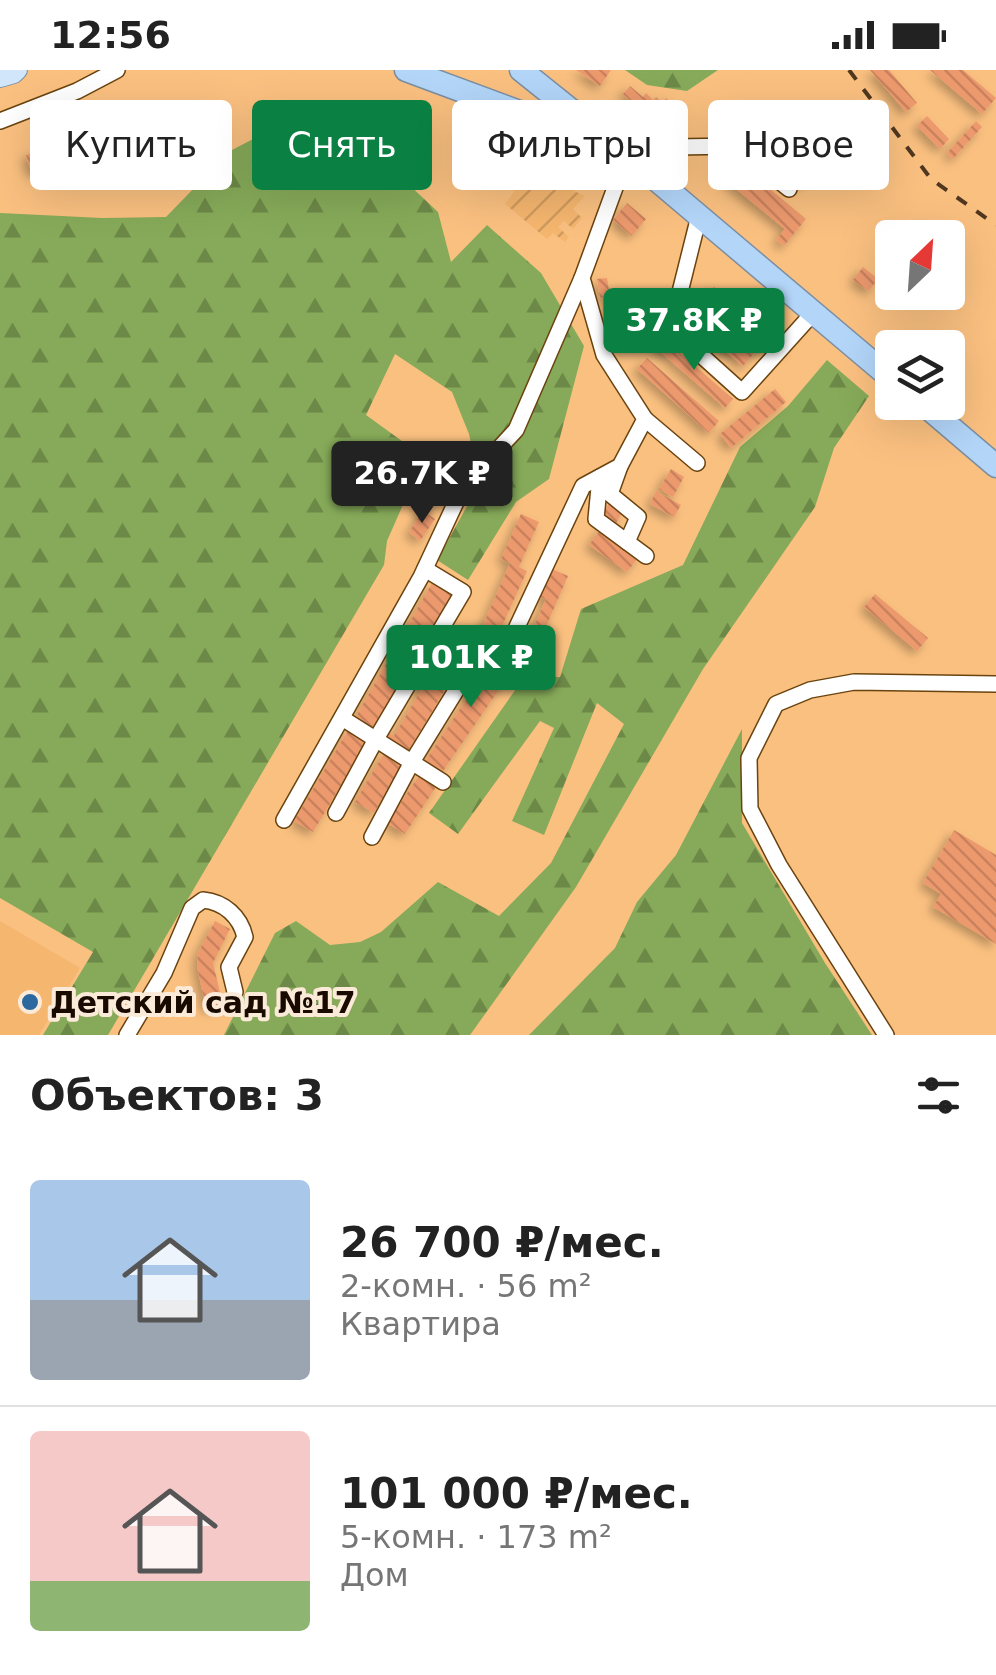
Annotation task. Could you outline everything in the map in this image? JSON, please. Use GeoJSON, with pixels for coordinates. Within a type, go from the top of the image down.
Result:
{"type":"FeatureCollection","features":[{"type":"Feature","properties":{"kind":"highway"},"geometry":{"type":"LineString","coordinates":[[406,70],[485,100]]}},
{"type":"Feature","properties":{"kind":"highway"},"geometry":{"type":"LineString","coordinates":[[437,82],[458,70]]}},
{"type":"Feature","properties":{"kind":"highway"},"geometry":{"type":"LineString","coordinates":[[522,70],[559,100]]}},
{"type":"Feature","properties":{"kind":"highway"},"geometry":{"type":"LineString","coordinates":[[668,190],[875,364]]}},
{"type":"Feature","properties":{"kind":"highway"},"geometry":{"type":"LineString","coordinates":[[942,420],[996,466]]}},
{"type":"Feature","properties":{"kind":"main road"},"geometry":{"type":"LineString","coordinates":[[0,78],[18,70]]}},
{"type":"Feature","properties":{"kind":"street"},"geometry":{"type":"LineString","coordinates":[[0,121],[77,91],[117,70]]}},
{"type":"Feature","properties":{"kind":"street"},"geometry":{"type":"LineString","coordinates":[[284,820],[425,569],[463,487],[516,430],[582,278],[610,190]]}},
{"type":"Feature","properties":{"kind":"street"},"geometry":{"type":"LineString","coordinates":[[699,216],[671,328],[742,392],[814,312]]}},
{"type":"Feature","properties":{"kind":"street"},"geometry":{"type":"LineString","coordinates":[[582,278],[604,355],[645,419],[697,463]]}},
{"type":"Feature","properties":{"kind":"street"},"geometry":{"type":"LineString","coordinates":[[627,542],[638,518],[610,494],[645,419]]}},
{"type":"Feature","properties":{"kind":"street"},"geometry":{"type":"LineString","coordinates":[[516,629],[583,486],[620,466]]}},
{"type":"Feature","properties":{"kind":"street"},"geometry":{"type":"LineString","coordinates":[[600,477],[596,519],[646,556]]}},
{"type":"Feature","properties":{"kind":"street"},"geometry":{"type":"LineString","coordinates":[[336,813],[463,592],[425,569]]}},
{"type":"Feature","properties":{"kind":"street"},"geometry":{"type":"LineString","coordinates":[[372,836],[481,650]]}},
{"type":"Feature","properties":{"kind":"street"},"geometry":{"type":"LineString","coordinates":[[886,1035],[779,865],[750,809],[748,758],[776,704],[810,690],[854,682],[996,684]]}},
{"type":"Feature","properties":{"kind":"street"},"geometry":{"type":"LineString","coordinates":[[342,718],[443,782]]}},
{"type":"Feature","properties":{"kind":"street"},"geometry":{"type":"LineString","coordinates":[[127,1035],[164,973],[192,908],[202,900],[217,901],[242,922],[245,937],[229,967],[235,992]]}},
{"type":"Feature","properties":{"kind":"shaded area"},"geometry":{"type":"Polygon","coordinates":[[[515,190],[572,190],[585,196],[573,209],[582,218],[573,229],[564,221],[558,227],[569,237],[565,242],[553,233],[547,239],[505,204],[515,190]]]}},
{"type":"Feature","properties":{"kind":"shaded area","name":"Детский сад №17"},"geometry":{"type":"Polygon","coordinates":[[[0,921],[80,968],[39,1035],[0,1035],[0,921]]]}},
{"type":"Feature","properties":{"kind":"green space"},"geometry":{"type":"Polygon","coordinates":[[[625,70],[718,70],[687,91],[647,85],[625,70]]]}},
{"type":"Feature","properties":{"kind":"green space"},"geometry":{"type":"Polygon","coordinates":[[[252,140],[252,190],[415,190],[438,212],[451,262],[487,225],[541,273],[584,346],[549,479],[516,502],[468,580],[437,560],[480,483],[469,434],[452,392],[395,354],[366,415],[424,457],[387,541],[384,565],[108,1035],[43,1035],[93,952],[0,898],[0,213],[166,217],[192,190],[232,190],[232,150],[252,140]]]}},
{"type":"Feature","properties":{"kind":"green space"},"geometry":{"type":"Polygon","coordinates":[[[827,360],[869,396],[834,448],[815,507],[703,669],[576,887],[470,1035],[224,1035],[275,933],[296,921],[330,945],[360,942],[381,932],[438,882],[499,916],[551,863],[624,724],[597,703],[544,835],[512,821],[554,728],[540,721],[458,834],[429,813],[525,676],[560,677],[581,609],[683,565],[740,447],[788,406],[827,360]]]}},
{"type":"Feature","properties":{"kind":"green space"},"geometry":{"type":"Polygon","coordinates":[[[742,729],[742,823],[872,1035],[529,1035],[615,948],[637,902],[676,855],[742,729]]]}},
{"type":"Feature","properties":{"kind":"building"},"geometry":{"type":"Polygon","coordinates":[[[576,70],[611,70],[600,86],[576,70]]]}},
{"type":"Feature","properties":{"kind":"building"},"geometry":{"type":"Polygon","coordinates":[[[870,70],[889,70],[917,103],[906,112],[870,70]]]}},
{"type":"Feature","properties":{"kind":"building"},"geometry":{"type":"Polygon","coordinates":[[[930,70],[963,70],[996,98],[982,114],[930,70]]]}},
{"type":"Feature","properties":{"kind":"building"},"geometry":{"type":"Polygon","coordinates":[[[630,86],[653,100],[630,100],[623,94],[630,86]]]}},
{"type":"Feature","properties":{"kind":"building"},"geometry":{"type":"Polygon","coordinates":[[[927,116],[949,139],[940,149],[917,126],[927,116]]]}},
{"type":"Feature","properties":{"kind":"building"},"geometry":{"type":"Polygon","coordinates":[[[976,121],[982,127],[953,159],[947,153],[976,121]]]}},
{"type":"Feature","properties":{"kind":"building"},"geometry":{"type":"Polygon","coordinates":[[[737,190],[771,190],[806,219],[784,246],[776,240],[785,229],[737,190]]]}},
{"type":"Feature","properties":{"kind":"building"},"geometry":{"type":"Polygon","coordinates":[[[627,203],[646,219],[632,236],[613,220],[627,203]]]}},
{"type":"Feature","properties":{"kind":"building"},"geometry":{"type":"Polygon","coordinates":[[[863,267],[875,277],[869,291],[853,280],[863,267]]]}},
{"type":"Feature","properties":{"kind":"building"},"geometry":{"type":"Polygon","coordinates":[[[607,278],[610,296],[600,298],[597,279],[607,278]]]}},
{"type":"Feature","properties":{"kind":"building"},"geometry":{"type":"Polygon","coordinates":[[[714,287],[760,326],[767,318],[777,327],[743,366],[687,319],[714,287]]]}},
{"type":"Feature","properties":{"kind":"building"},"geometry":{"type":"Polygon","coordinates":[[[664,339],[733,399],[725,408],[656,348],[664,339]]]}},
{"type":"Feature","properties":{"kind":"building"},"geometry":{"type":"Polygon","coordinates":[[[647,358],[719,421],[709,433],[637,369],[647,358]]]}},
{"type":"Feature","properties":{"kind":"building"},"geometry":{"type":"Polygon","coordinates":[[[775,389],[786,402],[731,448],[720,434],[775,389]]]}},
{"type":"Feature","properties":{"kind":"building"},"geometry":{"type":"Polygon","coordinates":[[[671,469],[684,477],[673,497],[659,489],[671,469]]]}},
{"type":"Feature","properties":{"kind":"building"},"geometry":{"type":"Polygon","coordinates":[[[656,491],[681,505],[674,517],[650,504],[656,491]]]}},
{"type":"Feature","properties":{"kind":"building"},"geometry":{"type":"Polygon","coordinates":[[[609,503],[623,511],[614,527],[600,519],[609,503]]]}},
{"type":"Feature","properties":{"kind":"building"},"geometry":{"type":"Polygon","coordinates":[[[423,511],[435,519],[420,541],[409,532],[423,511]]]}},
{"type":"Feature","properties":{"kind":"building"},"geometry":{"type":"Polygon","coordinates":[[[521,514],[539,522],[519,567],[527,571],[498,635],[524,649],[546,599],[540,597],[552,569],[568,576],[530,664],[476,641],[510,563],[501,559],[521,514]]]}},
{"type":"Feature","properties":{"kind":"building"},"geometry":{"type":"Polygon","coordinates":[[[603,526],[641,554],[627,572],[589,545],[603,526]]]}},
{"type":"Feature","properties":{"kind":"building"},"geometry":{"type":"Polygon","coordinates":[[[432,583],[452,594],[374,731],[354,720],[432,583]]]}},
{"type":"Feature","properties":{"kind":"building"},"geometry":{"type":"Polygon","coordinates":[[[875,594],[928,638],[917,651],[864,607],[875,594]]]}},
{"type":"Feature","properties":{"kind":"building"},"geometry":{"type":"Polygon","coordinates":[[[450,629],[473,642],[408,752],[384,738],[388,732],[394,736],[450,629]]]}},
{"type":"Feature","properties":{"kind":"building"},"geometry":{"type":"Polygon","coordinates":[[[491,649],[518,662],[441,774],[424,763],[490,664],[484,659],[491,649]]]}},
{"type":"Feature","properties":{"kind":"building"},"geometry":{"type":"Polygon","coordinates":[[[350,727],[369,739],[313,832],[294,821],[350,727]]]}},
{"type":"Feature","properties":{"kind":"building"},"geometry":{"type":"Polygon","coordinates":[[[386,750],[404,762],[374,813],[355,802],[386,750]]]}},
{"type":"Feature","properties":{"kind":"building"},"geometry":{"type":"Polygon","coordinates":[[[421,773],[438,784],[405,834],[387,823],[421,773]]]}},
{"type":"Feature","properties":{"kind":"building"},"geometry":{"type":"Polygon","coordinates":[[[954,830],[996,855],[996,944],[933,907],[941,894],[923,883],[954,830]]]}},
{"type":"Feature","properties":{"kind":"building"},"geometry":{"type":"Polygon","coordinates":[[[215,921],[230,929],[213,963],[223,1005],[206,1009],[198,953],[215,921]]]}},
{"type":"Feature","properties":{"kind":"railway"},"geometry":{"type":"LineString","coordinates":[[849,70],[931,179],[996,225]]}},
{"type":"Feature","properties":{"kind":"place","name":"Детский сад №17"},"geometry":{"type":"Point","coordinates":[30,1002]}}]}
